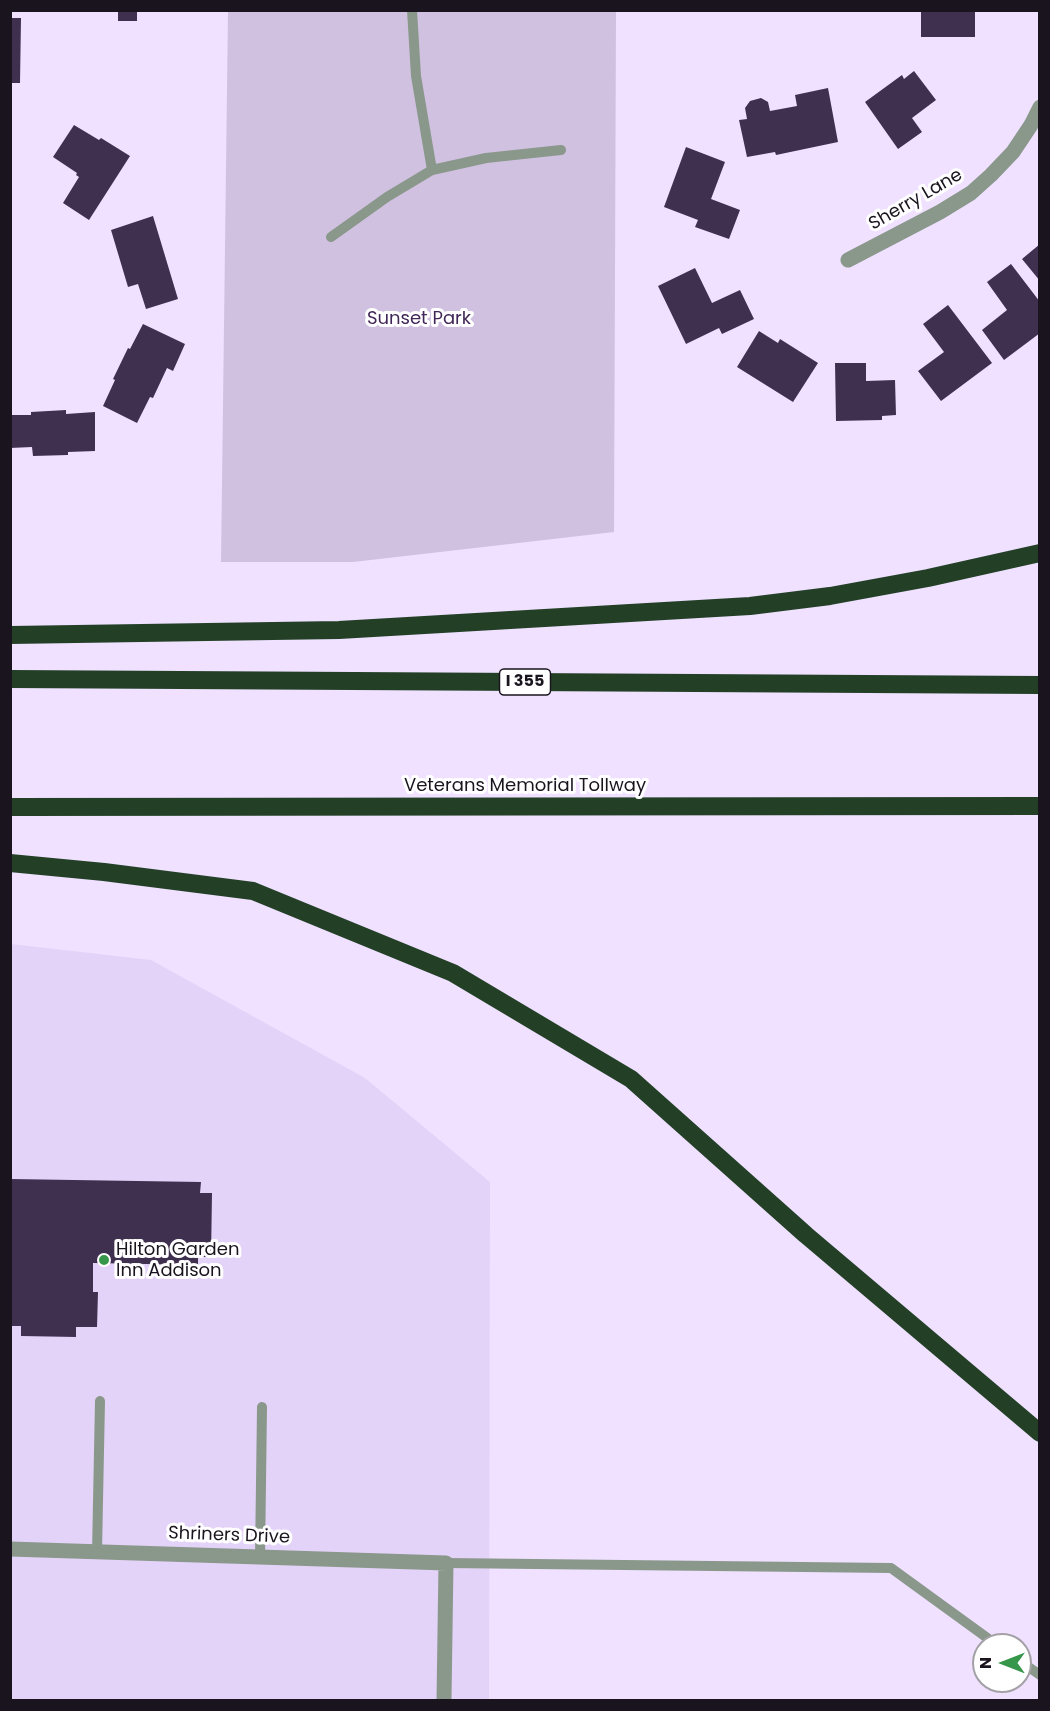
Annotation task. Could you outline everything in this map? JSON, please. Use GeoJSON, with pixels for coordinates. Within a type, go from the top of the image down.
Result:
{"type":"FeatureCollection","features":[{"type":"Feature","properties":{"kind":"highway"},"geometry":{"type":"LineString","coordinates":[[10,635],[339,630],[750,606],[841,594],[928,578],[1040,552]]}},
{"type":"Feature","properties":{"kind":"highway","name":"I 355"},"geometry":{"type":"LineString","coordinates":[[10,679],[1040,685]]}},
{"type":"Feature","properties":{"kind":"highway","name":"Veterans Memorial Tollway"},"geometry":{"type":"LineString","coordinates":[[10,807],[1040,806]]}},
{"type":"Feature","properties":{"kind":"highway"},"geometry":{"type":"LineString","coordinates":[[10,863],[104,872],[253,891],[453,973],[631,1079],[806,1235],[1040,1433]]}},
{"type":"Feature","properties":{"kind":"street","name":"Sherry Lane"},"geometry":{"type":"LineString","coordinates":[[848,260],[940,212],[971,193],[1013,152],[1040,107]]}},
{"type":"Feature","properties":{"kind":"street","name":"Shriners Drive"},"geometry":{"type":"LineString","coordinates":[[10,1549],[446,1563]]}},
{"type":"Feature","properties":{"kind":"street"},"geometry":{"type":"LineString","coordinates":[[444,1701],[446,1563]]}},
{"type":"Feature","properties":{"kind":"lane"},"geometry":{"type":"LineString","coordinates":[[412,10],[416,76],[432,170]]}},
{"type":"Feature","properties":{"kind":"lane"},"geometry":{"type":"LineString","coordinates":[[331,237],[387,197],[432,170],[486,158],[561,150]]}},
{"type":"Feature","properties":{"kind":"lane"},"geometry":{"type":"LineString","coordinates":[[97,1552],[100,1401]]}},
{"type":"Feature","properties":{"kind":"lane"},"geometry":{"type":"LineString","coordinates":[[260,1557],[262,1407]]}},
{"type":"Feature","properties":{"kind":"lane"},"geometry":{"type":"LineString","coordinates":[[446,1563],[891,1568],[981,1633]]}},
{"type":"Feature","properties":{"kind":"shaded area"},"geometry":{"type":"Polygon","coordinates":[[[11,944],[151,960],[365,1078],[490,1182],[489,1700],[11,1700],[11,944]]]}},
{"type":"Feature","properties":{"kind":"green space","name":"Sunset Park"},"geometry":{"type":"Polygon","coordinates":[[[228,11],[616,11],[614,532],[353,562],[221,562],[228,11]]]}},
{"type":"Feature","properties":{"kind":"building"},"geometry":{"type":"Polygon","coordinates":[[[118,10],[137,10],[137,21],[118,21],[118,10]]]}},
{"type":"Feature","properties":{"kind":"building"},"geometry":{"type":"Polygon","coordinates":[[[921,10],[975,10],[975,37],[921,37],[921,10]]]}},
{"type":"Feature","properties":{"kind":"building"},"geometry":{"type":"Polygon","coordinates":[[[10,18],[21,18],[20,83],[10,83],[10,18]]]}},
{"type":"Feature","properties":{"kind":"building"},"geometry":{"type":"Polygon","coordinates":[[[914,71],[936,100],[912,118],[922,132],[898,149],[865,102],[902,75],[904,79],[914,71]]]}},
{"type":"Feature","properties":{"kind":"building"},"geometry":{"type":"Polygon","coordinates":[[[828,88],[838,142],[776,155],[775,152],[747,157],[739,120],[747,119],[745,108],[750,101],[761,98],[768,102],[770,111],[797,106],[795,95],[828,88]]]}},
{"type":"Feature","properties":{"kind":"building"},"geometry":{"type":"Polygon","coordinates":[[[74,125],[130,156],[89,220],[63,203],[79,177],[77,173],[53,157],[74,125]]]}},
{"type":"Feature","properties":{"kind":"building"},"geometry":{"type":"Polygon","coordinates":[[[686,147],[725,162],[711,199],[740,210],[729,239],[695,227],[698,220],[664,207],[686,147]]]}},
{"type":"Feature","properties":{"kind":"building"},"geometry":{"type":"Polygon","coordinates":[[[153,216],[178,299],[146,309],[138,284],[128,287],[111,230],[153,216]]]}},
{"type":"Feature","properties":{"kind":"building"},"geometry":{"type":"Polygon","coordinates":[[[1040,244],[1040,281],[1022,259],[1040,244]]]}},
{"type":"Feature","properties":{"kind":"building"},"geometry":{"type":"Polygon","coordinates":[[[1011,264],[1040,302],[1040,333],[1004,360],[982,330],[1007,310],[987,282],[1011,264]]]}},
{"type":"Feature","properties":{"kind":"building"},"geometry":{"type":"Polygon","coordinates":[[[695,268],[712,303],[740,290],[754,319],[722,334],[719,328],[686,344],[658,286],[695,268]]]}},
{"type":"Feature","properties":{"kind":"building"},"geometry":{"type":"Polygon","coordinates":[[[948,305],[992,363],[941,401],[918,371],[944,352],[923,324],[948,305]]]}},
{"type":"Feature","properties":{"kind":"building"},"geometry":{"type":"Polygon","coordinates":[[[143,324],[185,344],[173,371],[167,368],[153,398],[150,397],[137,423],[103,406],[128,348],[130,349],[143,324]]]}},
{"type":"Feature","properties":{"kind":"building"},"geometry":{"type":"Polygon","coordinates":[[[759,331],[778,343],[780,339],[818,363],[793,402],[737,367],[759,331]]]}},
{"type":"Feature","properties":{"kind":"building"},"geometry":{"type":"Polygon","coordinates":[[[835,363],[866,363],[866,381],[895,380],[896,415],[882,416],[882,420],[836,421],[835,363]]]}},
{"type":"Feature","properties":{"kind":"building"},"geometry":{"type":"Polygon","coordinates":[[[66,410],[66,414],[95,412],[95,451],[68,452],[68,455],[33,456],[32,447],[10,448],[10,415],[31,415],[31,412],[66,410]]]}},
{"type":"Feature","properties":{"kind":"building","name":"Hilton Garden Inn Addison"},"geometry":{"type":"Polygon","coordinates":[[[10,1179],[201,1182],[200,1193],[212,1193],[211,1257],[198,1257],[198,1265],[93,1263],[93,1292],[98,1292],[97,1327],[76,1327],[76,1337],[21,1336],[21,1326],[10,1326],[10,1179]]]}},
{"type":"Feature","properties":{"kind":"place","name":"Hilton Garden Inn Addison"},"geometry":{"type":"Point","coordinates":[104,1260]}}]}
